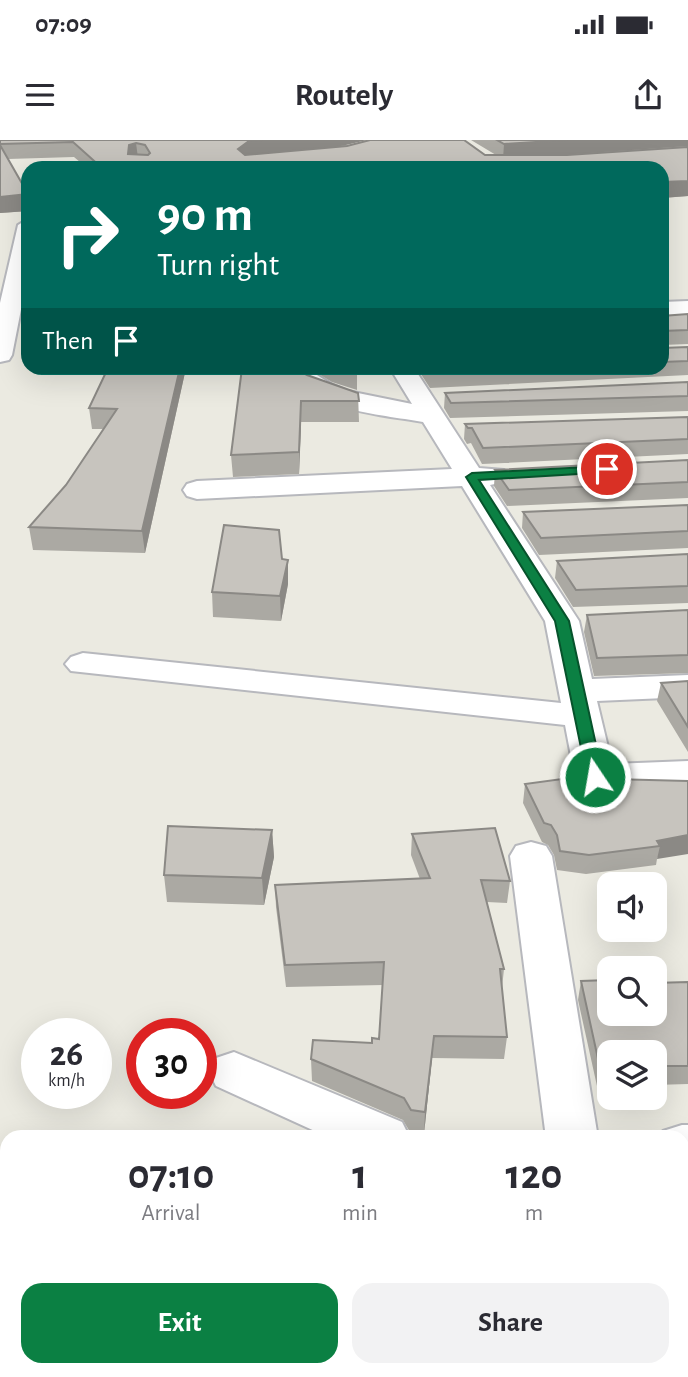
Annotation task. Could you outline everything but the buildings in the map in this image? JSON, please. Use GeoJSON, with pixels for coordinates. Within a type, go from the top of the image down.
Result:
{"type":"FeatureCollection","features":[{"type":"Feature","properties":{"kind":"street"},"geometry":{"type":"LineString","coordinates":[[0,355],[17,328],[18,267]]}},
{"type":"Feature","properties":{"kind":"street"},"geometry":{"type":"LineString","coordinates":[[669,298],[688,297]]}},
{"type":"Feature","properties":{"kind":"street"},"geometry":{"type":"LineString","coordinates":[[669,309],[688,308]]}},
{"type":"Feature","properties":{"kind":"street"},"geometry":{"type":"LineString","coordinates":[[299,375],[352,401],[442,414]]}},
{"type":"Feature","properties":{"kind":"street"},"geometry":{"type":"LineString","coordinates":[[408,375],[442,414],[472,477],[512,518],[529,568],[575,620],[580,704],[595,777],[688,773]]}},
{"type":"Feature","properties":{"kind":"street"},"geometry":{"type":"LineString","coordinates":[[197,490],[526,474]]}},
{"type":"Feature","properties":{"kind":"street"},"geometry":{"type":"LineString","coordinates":[[529,568],[569,566]]}},
{"type":"Feature","properties":{"kind":"street"},"geometry":{"type":"LineString","coordinates":[[83,664],[580,704],[688,686]]}},
{"type":"Feature","properties":{"kind":"street"},"geometry":{"type":"LineString","coordinates":[[531,856],[571,1130]]}},
{"type":"Feature","properties":{"kind":"street"},"geometry":{"type":"LineString","coordinates":[[234,1072],[365,1130]]}},
{"type":"Feature","properties":{"kind":"route"},"geometry":{"type":"LineString","coordinates":[[595,777],[562,621],[472,477],[607,469]]}}]}
